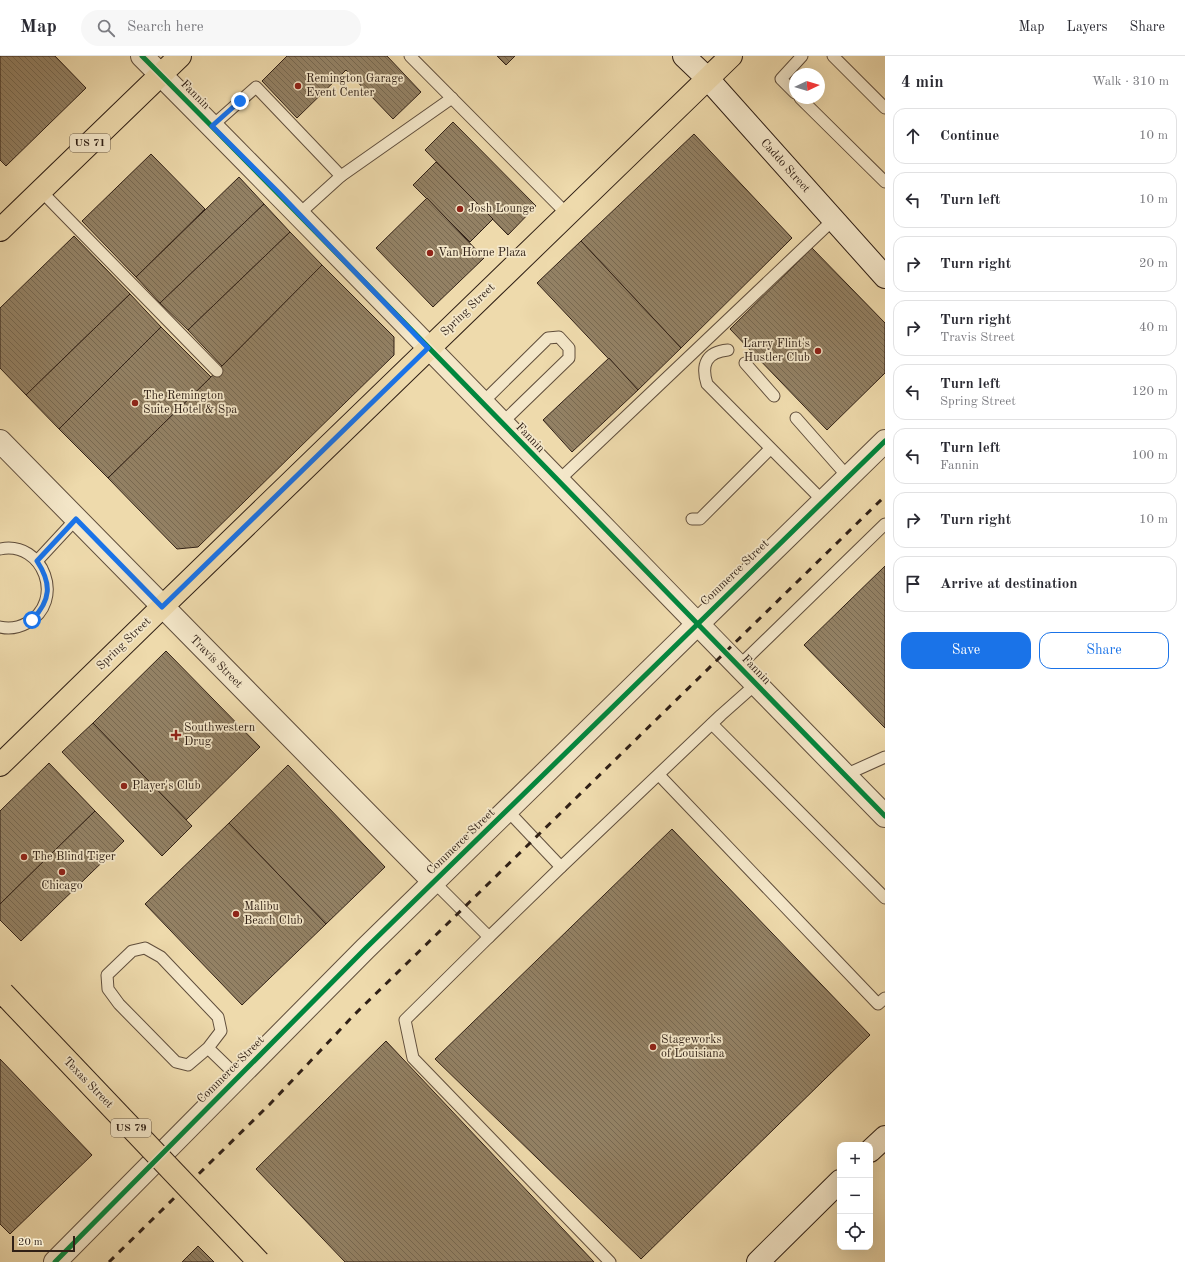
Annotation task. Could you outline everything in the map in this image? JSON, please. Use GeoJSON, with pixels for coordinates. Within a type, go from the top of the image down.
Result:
{"type":"FeatureCollection","features":[{"type":"Feature","properties":{"kind":"main road","name":"US 71"},"geometry":{"type":"LineString","coordinates":[[0,230],[180,56]]}},
{"type":"Feature","properties":{"kind":"main road","name":"Spring Street"},"geometry":{"type":"LineString","coordinates":[[0,765],[428,348],[731,56]]}},
{"type":"Feature","properties":{"kind":"main road","name":"Texas Street"},"geometry":{"type":"LineString","coordinates":[[1,992],[259,1262]]}},
{"type":"Feature","properties":{"kind":"street","name":"Fannin"},"geometry":{"type":"LineString","coordinates":[[142,56],[299,214],[885,816]]}},
{"type":"Feature","properties":{"kind":"street","name":"Caddo Street"},"geometry":{"type":"LineString","coordinates":[[684,56],[708,79],[885,277]]}},
{"type":"Feature","properties":{"kind":"street","name":"Travis Street"},"geometry":{"type":"LineString","coordinates":[[0,441],[434,882]]}},
{"type":"Feature","properties":{"kind":"street","name":"Commerce Street"},"geometry":{"type":"LineString","coordinates":[[55,1262],[365,949],[885,441]]}},
{"type":"Feature","properties":{"kind":"street"},"geometry":{"type":"LineString","coordinates":[[873,1149],[885,1137]]}},
{"type":"Feature","properties":{"kind":"street"},"geometry":{"type":"LineString","coordinates":[[766,1259],[837,1184]]}},
{"type":"Feature","properties":{"kind":"lane"},"geometry":{"type":"LineString","coordinates":[[410,56],[567,214]]}},
{"type":"Feature","properties":{"kind":"lane"},"geometry":{"type":"LineString","coordinates":[[791,68],[802,56]]}},
{"type":"Feature","properties":{"kind":"lane"},"geometry":{"type":"LineString","coordinates":[[833,56],[885,108]]}},
{"type":"Feature","properties":{"kind":"lane"},"geometry":{"type":"LineString","coordinates":[[789,70],[781,79],[789,87]]}},
{"type":"Feature","properties":{"kind":"lane"},"geometry":{"type":"LineString","coordinates":[[212,126],[256,87],[341,176]]}},
{"type":"Feature","properties":{"kind":"lane"},"geometry":{"type":"LineString","coordinates":[[299,214],[341,176],[452,98]]}},
{"type":"Feature","properties":{"kind":"lane"},"geometry":{"type":"LineString","coordinates":[[806,104],[885,182]]}},
{"type":"Feature","properties":{"kind":"lane"},"geometry":{"type":"LineString","coordinates":[[41,191],[217,371]]}},
{"type":"Feature","properties":{"kind":"lane"},"geometry":{"type":"LineString","coordinates":[[558,481],[833,220]]}},
{"type":"Feature","properties":{"kind":"lane"},"geometry":{"type":"LineString","coordinates":[[482,403],[548,338],[558,337],[569,348],[569,358],[502,424]]}},
{"type":"Feature","properties":{"kind":"lane"},"geometry":{"type":"LineString","coordinates":[[728,350],[720,351],[712,355],[705,363],[704,374],[707,384],[823,501]]}},
{"type":"Feature","properties":{"kind":"lane"},"geometry":{"type":"LineString","coordinates":[[745,364],[774,396]]}},
{"type":"Feature","properties":{"kind":"lane"},"geometry":{"type":"LineString","coordinates":[[796,418],[848,477]]}},
{"type":"Feature","properties":{"kind":"lane"},"geometry":{"type":"LineString","coordinates":[[692,519],[700,519],[770,449]]}},
{"type":"Feature","properties":{"kind":"lane"},"geometry":{"type":"LineString","coordinates":[[37,561],[76,519]]}},
{"type":"Feature","properties":{"kind":"lane"},"geometry":{"type":"LineString","coordinates":[[738,666],[885,524]]}},
{"type":"Feature","properties":{"kind":"lane"},"geometry":{"type":"LineString","coordinates":[[0,549],[15,549],[27,553],[37,561],[44,572],[48,584],[47,598],[41,611],[32,620],[20,627],[6,629],[0,627]]}},
{"type":"Feature","properties":{"kind":"lane"},"geometry":{"type":"LineString","coordinates":[[610,1262],[413,1058],[405,1020],[561,867],[756,684]]}},
{"type":"Feature","properties":{"kind":"lane"},"geometry":{"type":"LineString","coordinates":[[712,724],[885,898]]}},
{"type":"Feature","properties":{"kind":"lane"},"geometry":{"type":"LineString","coordinates":[[845,775],[885,757]]}},
{"type":"Feature","properties":{"kind":"lane"},"geometry":{"type":"LineString","coordinates":[[659,775],[878,1004],[885,998]]}},
{"type":"Feature","properties":{"kind":"lane"},"geometry":{"type":"LineString","coordinates":[[507,810],[561,867]]}},
{"type":"Feature","properties":{"kind":"lane"},"geometry":{"type":"LineString","coordinates":[[434,882],[490,937]]}},
{"type":"Feature","properties":{"kind":"lane"},"geometry":{"type":"LineString","coordinates":[[145,948],[161,957],[218,1016],[221,1031],[208,1048],[188,1065],[176,1062],[119,1004],[108,989],[107,975],[132,951],[145,948]]}},
{"type":"Feature","properties":{"kind":"lane"},"geometry":{"type":"LineString","coordinates":[[208,1048],[238,1077]]}},
{"type":"Feature","properties":{"kind":"building"},"geometry":{"type":"Polygon","coordinates":[[[0,56],[55,56],[86,88],[6,166],[0,160],[0,56]]]}},
{"type":"Feature","properties":{"kind":"building","name":"Remington Garage Event Center"},"geometry":{"type":"Polygon","coordinates":[[[287,56],[387,56],[421,92],[393,119],[346,70],[297,118],[262,81],[287,56]]]}},
{"type":"Feature","properties":{"kind":"building"},"geometry":{"type":"Polygon","coordinates":[[[497,56],[515,56],[506,65],[497,56]]]}},
{"type":"Feature","properties":{"kind":"building"},"geometry":{"type":"Polygon","coordinates":[[[453,122],[536,206],[508,235],[425,150],[453,122]]]}},
{"type":"Feature","properties":{"kind":"building"},"geometry":{"type":"Polygon","coordinates":[[[694,134],[792,238],[681,348],[581,241],[694,134]]]}},
{"type":"Feature","properties":{"kind":"building"},"geometry":{"type":"Polygon","coordinates":[[[151,154],[205,209],[136,277],[82,221],[151,154]]]}},
{"type":"Feature","properties":{"kind":"building","name":"Josh Lounge"},"geometry":{"type":"Polygon","coordinates":[[[436,162],[493,219],[470,242],[413,185],[436,162]]]}},
{"type":"Feature","properties":{"kind":"building"},"geometry":{"type":"Polygon","coordinates":[[[239,177],[264,204],[160,303],[136,277],[239,177]]]}},
{"type":"Feature","properties":{"kind":"building","name":"Van Horne Plaza"},"geometry":{"type":"Polygon","coordinates":[[[427,198],[484,258],[433,307],[376,248],[427,198]]]}},
{"type":"Feature","properties":{"kind":"building"},"geometry":{"type":"Polygon","coordinates":[[[264,204],[290,232],[188,330],[160,303],[264,204]]]}},
{"type":"Feature","properties":{"kind":"building"},"geometry":{"type":"Polygon","coordinates":[[[290,232],[322,265],[222,366],[188,330],[290,232]]]}},
{"type":"Feature","properties":{"kind":"building"},"geometry":{"type":"Polygon","coordinates":[[[74,236],[130,294],[26,395],[0,368],[0,308],[74,236]]]}},
{"type":"Feature","properties":{"kind":"building"},"geometry":{"type":"Polygon","coordinates":[[[581,241],[681,348],[638,390],[537,283],[581,241]]]}},
{"type":"Feature","properties":{"kind":"building","name":"Larry Flint's Hustler Club"},"geometry":{"type":"Polygon","coordinates":[[[812,248],[885,323],[885,373],[827,430],[730,329],[812,248]]]}},
{"type":"Feature","properties":{"kind":"building"},"geometry":{"type":"Polygon","coordinates":[[[322,265],[394,337],[394,355],[198,547],[177,549],[108,478],[322,265]]]}},
{"type":"Feature","properties":{"kind":"building"},"geometry":{"type":"Polygon","coordinates":[[[130,294],[161,327],[59,429],[26,395],[130,294]]]}},
{"type":"Feature","properties":{"kind":"building","name":"The Remington Suite Hotel & Spa"},"geometry":{"type":"Polygon","coordinates":[[[161,327],[211,377],[108,478],[59,429],[161,327]]]}},
{"type":"Feature","properties":{"kind":"building"},"geometry":{"type":"Polygon","coordinates":[[[609,358],[638,390],[572,452],[543,420],[609,358]]]}},
{"type":"Feature","properties":{"kind":"building"},"geometry":{"type":"Polygon","coordinates":[[[885,566],[885,728],[804,645],[885,566]]]}},
{"type":"Feature","properties":{"kind":"building","name":"Southwestern Drug"},"geometry":{"type":"Polygon","coordinates":[[[166,651],[260,747],[186,820],[93,723],[166,651]]]}},
{"type":"Feature","properties":{"kind":"building","name":"Player's Club"},"geometry":{"type":"Polygon","coordinates":[[[93,723],[192,826],[162,856],[62,752],[93,723]]]}},
{"type":"Feature","properties":{"kind":"building","name":"The Blind Tiger"},"geometry":{"type":"Polygon","coordinates":[[[49,763],[95,811],[0,904],[0,811],[49,763]]]}},
{"type":"Feature","properties":{"kind":"building"},"geometry":{"type":"Polygon","coordinates":[[[288,765],[385,867],[326,924],[229,823],[288,765]]]}},
{"type":"Feature","properties":{"kind":"building","name":"Chicago"},"geometry":{"type":"Polygon","coordinates":[[[95,811],[124,841],[21,941],[0,920],[0,904],[95,811]]]}},
{"type":"Feature","properties":{"kind":"building","name":"Malibu Beach Club"},"geometry":{"type":"Polygon","coordinates":[[[229,823],[326,924],[242,1005],[145,904],[229,823]]]}},
{"type":"Feature","properties":{"kind":"building","name":"Stageworks of Louisiana"},"geometry":{"type":"Polygon","coordinates":[[[672,829],[870,1035],[641,1259],[435,1059],[672,829]]]}},
{"type":"Feature","properties":{"kind":"building"},"geometry":{"type":"Polygon","coordinates":[[[386,1041],[594,1262],[345,1262],[256,1169],[386,1041]]]}},
{"type":"Feature","properties":{"kind":"building"},"geometry":{"type":"Polygon","coordinates":[[[0,1059],[92,1155],[10,1234],[0,1224],[0,1059]]]}},
{"type":"Feature","properties":{"kind":"building"},"geometry":{"type":"Polygon","coordinates":[[[198,1246],[214,1262],[182,1262],[198,1246]]]}},
{"type":"Feature","properties":{"kind":"railway"},"geometry":{"type":"LineString","coordinates":[[109,1262],[270,1104],[353,1016],[885,496]]}},
{"type":"Feature","properties":{"kind":"cycle path"},"geometry":{"type":"LineString","coordinates":[[142,56],[329,245],[885,816]]}},
{"type":"Feature","properties":{"kind":"cycle path"},"geometry":{"type":"LineString","coordinates":[[55,1262],[365,949],[885,441]]}},
{"type":"Feature","properties":{"kind":"place","name":"Remington Garage Event Center"},"geometry":{"type":"Point","coordinates":[298,86]}},
{"type":"Feature","properties":{"kind":"place","name":"Josh Lounge"},"geometry":{"type":"Point","coordinates":[460,209]}},
{"type":"Feature","properties":{"kind":"place","name":"Van Horne Plaza"},"geometry":{"type":"Point","coordinates":[430,253]}},
{"type":"Feature","properties":{"kind":"place","name":"Larry Flint's Hustler Club"},"geometry":{"type":"Point","coordinates":[818,351]}},
{"type":"Feature","properties":{"kind":"place","name":"The Remington Suite Hotel & Spa"},"geometry":{"type":"Point","coordinates":[135,403]}},
{"type":"Feature","properties":{"kind":"place","name":"Southwestern Drug"},"geometry":{"type":"Point","coordinates":[176,735]}},
{"type":"Feature","properties":{"kind":"place","name":"Player's Club"},"geometry":{"type":"Point","coordinates":[124,786]}},
{"type":"Feature","properties":{"kind":"place","name":"The Blind Tiger"},"geometry":{"type":"Point","coordinates":[24,857]}},
{"type":"Feature","properties":{"kind":"place","name":"Chicago"},"geometry":{"type":"Point","coordinates":[62,872]}},
{"type":"Feature","properties":{"kind":"place","name":"Malibu Beach Club"},"geometry":{"type":"Point","coordinates":[236,914]}},
{"type":"Feature","properties":{"kind":"place","name":"Stageworks of Louisiana"},"geometry":{"type":"Point","coordinates":[653,1047]}},
{"type":"Feature","properties":{"kind":"route"},"geometry":{"type":"LineString","coordinates":[[32,620],[41,611],[47,598],[48,584],[44,572],[37,561],[76,519],[162,607],[428,348],[279,193],[212,126],[240,101]]}}]}
